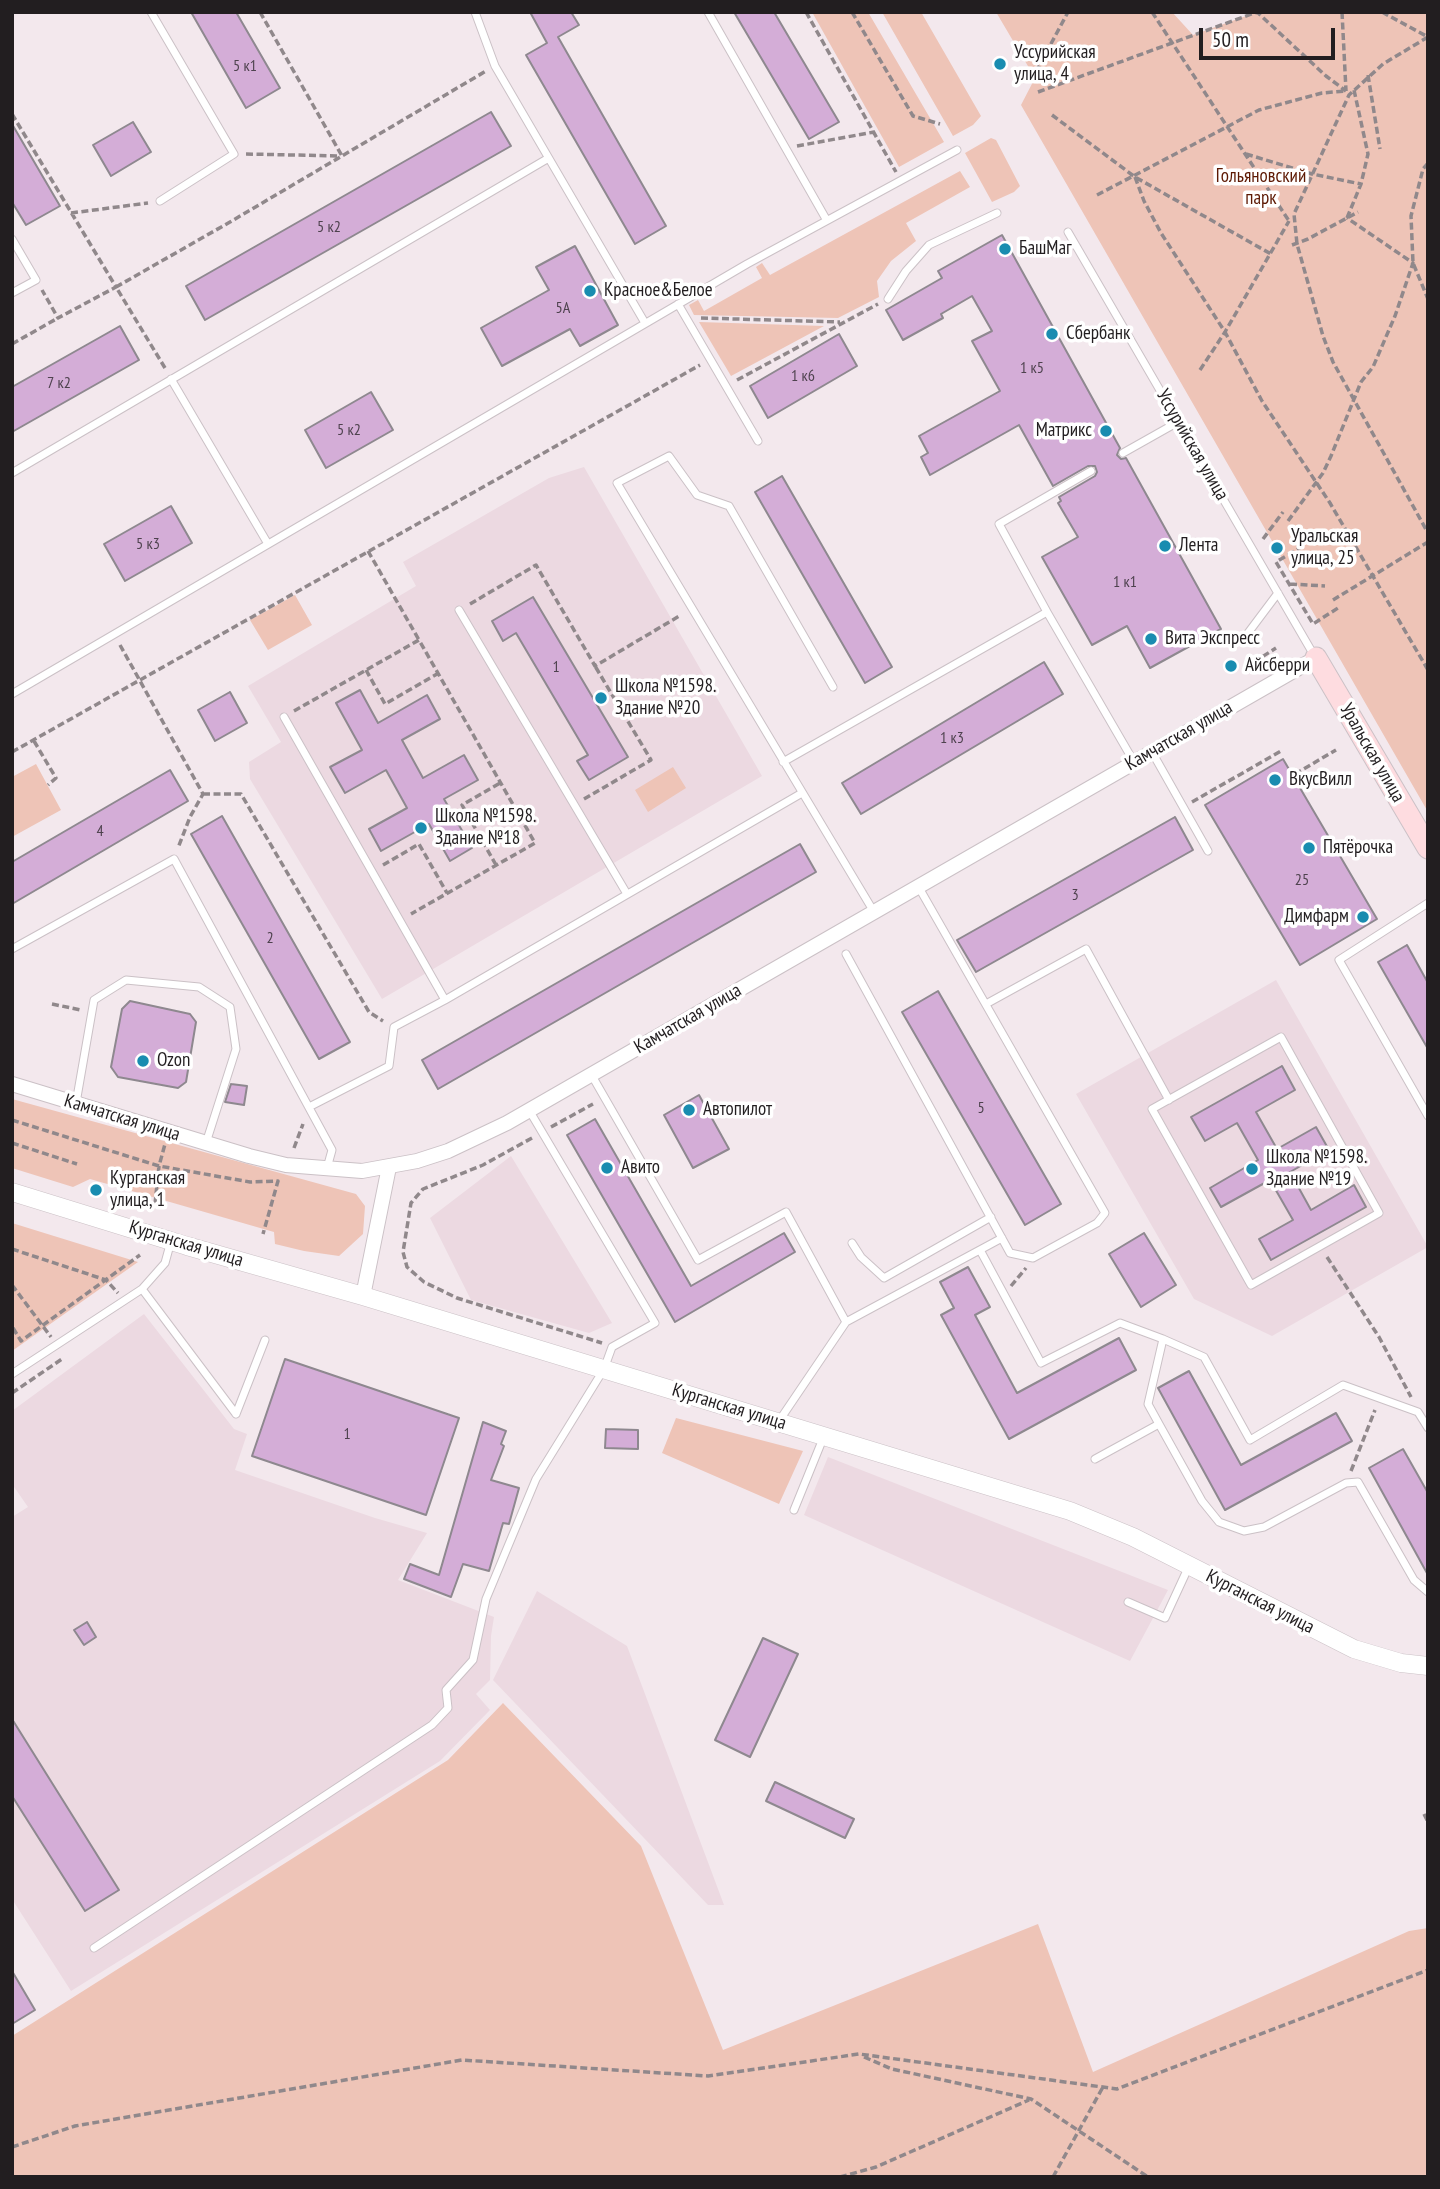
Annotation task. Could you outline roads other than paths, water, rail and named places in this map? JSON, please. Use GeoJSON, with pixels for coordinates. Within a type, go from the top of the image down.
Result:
{"type":"FeatureCollection","features":[{"type":"Feature","properties":{"kind":"main road","name":"Уральская улица"},"geometry":{"type":"LineString","coordinates":[[1316,658],[1428,848]]}},
{"type":"Feature","properties":{"kind":"street","name":"Камчатская улица"},"geometry":{"type":"LineString","coordinates":[[12,1084],[286,1165],[362,1171],[389,1167],[448,1151],[479,1138],[529,1110],[1316,658]]}},
{"type":"Feature","properties":{"kind":"street"},"geometry":{"type":"LineString","coordinates":[[363,1296],[389,1167]]}},
{"type":"Feature","properties":{"kind":"street","name":"Курганская улица"},"geometry":{"type":"LineString","coordinates":[[12,1192],[1081,1515],[1123,1532],[1354,1649],[1401,1663],[1428,1666]]}},
{"type":"Feature","properties":{"kind":"lane"},"geometry":{"type":"LineString","coordinates":[[151,12],[234,154],[160,201]]}},
{"type":"Feature","properties":{"kind":"lane"},"geometry":{"type":"LineString","coordinates":[[475,12],[495,66],[645,323]]}},
{"type":"Feature","properties":{"kind":"lane"},"geometry":{"type":"LineString","coordinates":[[708,12],[827,219]]}},
{"type":"Feature","properties":{"kind":"lane"},"geometry":{"type":"LineString","coordinates":[[12,694],[678,304],[827,219],[957,150]]}},
{"type":"Feature","properties":{"kind":"lane"},"geometry":{"type":"LineString","coordinates":[[12,473],[547,159]]}},
{"type":"Feature","properties":{"kind":"lane"},"geometry":{"type":"LineString","coordinates":[[888,299],[906,271],[929,245],[997,213]]}},
{"type":"Feature","properties":{"kind":"lane","name":"Уссурийская улица"},"geometry":{"type":"LineString","coordinates":[[1068,232],[1316,658]]}},
{"type":"Feature","properties":{"kind":"lane"},"geometry":{"type":"LineString","coordinates":[[12,239],[36,279],[12,293]]}},
{"type":"Feature","properties":{"kind":"lane"},"geometry":{"type":"LineString","coordinates":[[678,304],[758,441]]}},
{"type":"Feature","properties":{"kind":"lane"},"geometry":{"type":"LineString","coordinates":[[171,379],[268,544]]}},
{"type":"Feature","properties":{"kind":"lane"},"geometry":{"type":"LineString","coordinates":[[1123,453],[1178,422]]}},
{"type":"Feature","properties":{"kind":"lane"},"geometry":{"type":"LineString","coordinates":[[833,687],[729,506],[698,495],[669,456],[617,483],[874,912]]}},
{"type":"Feature","properties":{"kind":"lane"},"geometry":{"type":"LineString","coordinates":[[1091,471],[999,524],[1134,762]]}},
{"type":"Feature","properties":{"kind":"lane"},"geometry":{"type":"LineString","coordinates":[[1242,641],[1278,593]]}},
{"type":"Feature","properties":{"kind":"lane"},"geometry":{"type":"LineString","coordinates":[[459,610],[627,894]]}},
{"type":"Feature","properties":{"kind":"lane"},"geometry":{"type":"LineString","coordinates":[[783,762],[1047,612]]}},
{"type":"Feature","properties":{"kind":"lane"},"geometry":{"type":"LineString","coordinates":[[284,717],[445,1000]]}},
{"type":"Feature","properties":{"kind":"lane"},"geometry":{"type":"LineString","coordinates":[[1152,752],[1208,851]]}},
{"type":"Feature","properties":{"kind":"lane"},"geometry":{"type":"LineString","coordinates":[[309,1107],[389,1066],[394,1027],[802,793]]}},
{"type":"Feature","properties":{"kind":"lane"},"geometry":{"type":"LineString","coordinates":[[12,949],[174,859],[332,1150],[326,1169]]}},
{"type":"Feature","properties":{"kind":"lane"},"geometry":{"type":"LineString","coordinates":[[846,954],[1010,1253],[1033,1258],[1097,1223],[1105,1213],[918,886]]}},
{"type":"Feature","properties":{"kind":"lane"},"geometry":{"type":"LineString","coordinates":[[1428,903],[1339,960],[1428,1116]]}},
{"type":"Feature","properties":{"kind":"lane"},"geometry":{"type":"LineString","coordinates":[[986,1004],[1086,949],[1169,1100]]}},
{"type":"Feature","properties":{"kind":"lane"},"geometry":{"type":"LineString","coordinates":[[76,1104],[94,1000],[126,980],[199,987],[230,1007],[236,1049],[206,1143]]}},
{"type":"Feature","properties":{"kind":"lane"},"geometry":{"type":"LineString","coordinates":[[1281,1037],[1379,1213],[1251,1285],[1152,1109],[1169,1100],[1281,1037]]}},
{"type":"Feature","properties":{"kind":"lane"},"geometry":{"type":"LineString","coordinates":[[591,1074],[698,1260],[786,1212],[846,1322]]}},
{"type":"Feature","properties":{"kind":"lane"},"geometry":{"type":"LineString","coordinates":[[94,1948],[432,1725],[448,1708],[446,1690],[473,1660],[486,1599],[536,1479],[604,1369],[612,1347],[655,1324],[529,1110]]}},
{"type":"Feature","properties":{"kind":"lane"},"geometry":{"type":"LineString","coordinates":[[852,1242],[861,1257],[884,1278],[990,1217]]}},
{"type":"Feature","properties":{"kind":"lane"},"geometry":{"type":"LineString","coordinates":[[778,1422],[846,1322],[1002,1238]]}},
{"type":"Feature","properties":{"kind":"lane"},"geometry":{"type":"LineString","coordinates":[[12,1374],[142,1289],[165,1263],[171,1240]]}},
{"type":"Feature","properties":{"kind":"lane"},"geometry":{"type":"LineString","coordinates":[[980,1251],[1041,1363],[1120,1323],[1204,1357],[1250,1440],[1343,1385],[1418,1412],[1428,1428]]}},
{"type":"Feature","properties":{"kind":"lane"},"geometry":{"type":"LineString","coordinates":[[142,1289],[236,1414],[265,1340]]}},
{"type":"Feature","properties":{"kind":"lane"},"geometry":{"type":"LineString","coordinates":[[1164,1339],[1148,1404],[1202,1501],[1219,1522],[1244,1531],[1264,1527],[1346,1483],[1358,1482],[1414,1580],[1428,1592]]}},
{"type":"Feature","properties":{"kind":"lane"},"geometry":{"type":"LineString","coordinates":[[1095,1459],[1158,1424]]}},
{"type":"Feature","properties":{"kind":"lane"},"geometry":{"type":"LineString","coordinates":[[794,1510],[824,1436]]}},
{"type":"Feature","properties":{"kind":"lane"},"geometry":{"type":"LineString","coordinates":[[1128,1602],[1165,1618],[1189,1566]]}},
{"type":"Feature","properties":{"kind":"place","name":"Уссурийская улица, 4"},"geometry":{"type":"Point","coordinates":[1000,64]}},
{"type":"Feature","properties":{"kind":"place","name":"БашМаг"},"geometry":{"type":"Point","coordinates":[1005,249]}},
{"type":"Feature","properties":{"kind":"place","name":"Красное&Белое"},"geometry":{"type":"Point","coordinates":[590,291]}},
{"type":"Feature","properties":{"kind":"place","name":"Сбербанк"},"geometry":{"type":"Point","coordinates":[1052,334]}},
{"type":"Feature","properties":{"kind":"place","name":"Матрикс"},"geometry":{"type":"Point","coordinates":[1106,431]}},
{"type":"Feature","properties":{"kind":"place","name":"Лента"},"geometry":{"type":"Point","coordinates":[1165,546]}},
{"type":"Feature","properties":{"kind":"place","name":"Уральская улица, 25"},"geometry":{"type":"Point","coordinates":[1277,548]}},
{"type":"Feature","properties":{"kind":"place","name":"Вита Экспресс"},"geometry":{"type":"Point","coordinates":[1151,639]}},
{"type":"Feature","properties":{"kind":"place","name":"Айсберри"},"geometry":{"type":"Point","coordinates":[1231,666]}},
{"type":"Feature","properties":{"kind":"place","name":"Школа №1598. Здание №20"},"geometry":{"type":"Point","coordinates":[601,698]}},
{"type":"Feature","properties":{"kind":"place","name":"ВкусВилл"},"geometry":{"type":"Point","coordinates":[1275,780]}},
{"type":"Feature","properties":{"kind":"place","name":"Школа №1598. Здание №18"},"geometry":{"type":"Point","coordinates":[421,828]}},
{"type":"Feature","properties":{"kind":"place","name":"Пятёрочка"},"geometry":{"type":"Point","coordinates":[1309,848]}},
{"type":"Feature","properties":{"kind":"place","name":"Димфарм"},"geometry":{"type":"Point","coordinates":[1363,917]}},
{"type":"Feature","properties":{"kind":"place","name":"Ozon"},"geometry":{"type":"Point","coordinates":[143,1061]}},
{"type":"Feature","properties":{"kind":"place","name":"Автопилот"},"geometry":{"type":"Point","coordinates":[689,1110]}},
{"type":"Feature","properties":{"kind":"place","name":"Авито"},"geometry":{"type":"Point","coordinates":[607,1168]}},
{"type":"Feature","properties":{"kind":"place","name":"Школа №1598. Здание №19"},"geometry":{"type":"Point","coordinates":[1252,1169]}},
{"type":"Feature","properties":{"kind":"place","name":"Курганская улица, 1"},"geometry":{"type":"Point","coordinates":[96,1190]}},
{"type":"Feature","properties":{"kind":"park label","name":"Гольяновcкий парк"},"geometry":{"type":"Point","coordinates":[1261,188]}}]}
